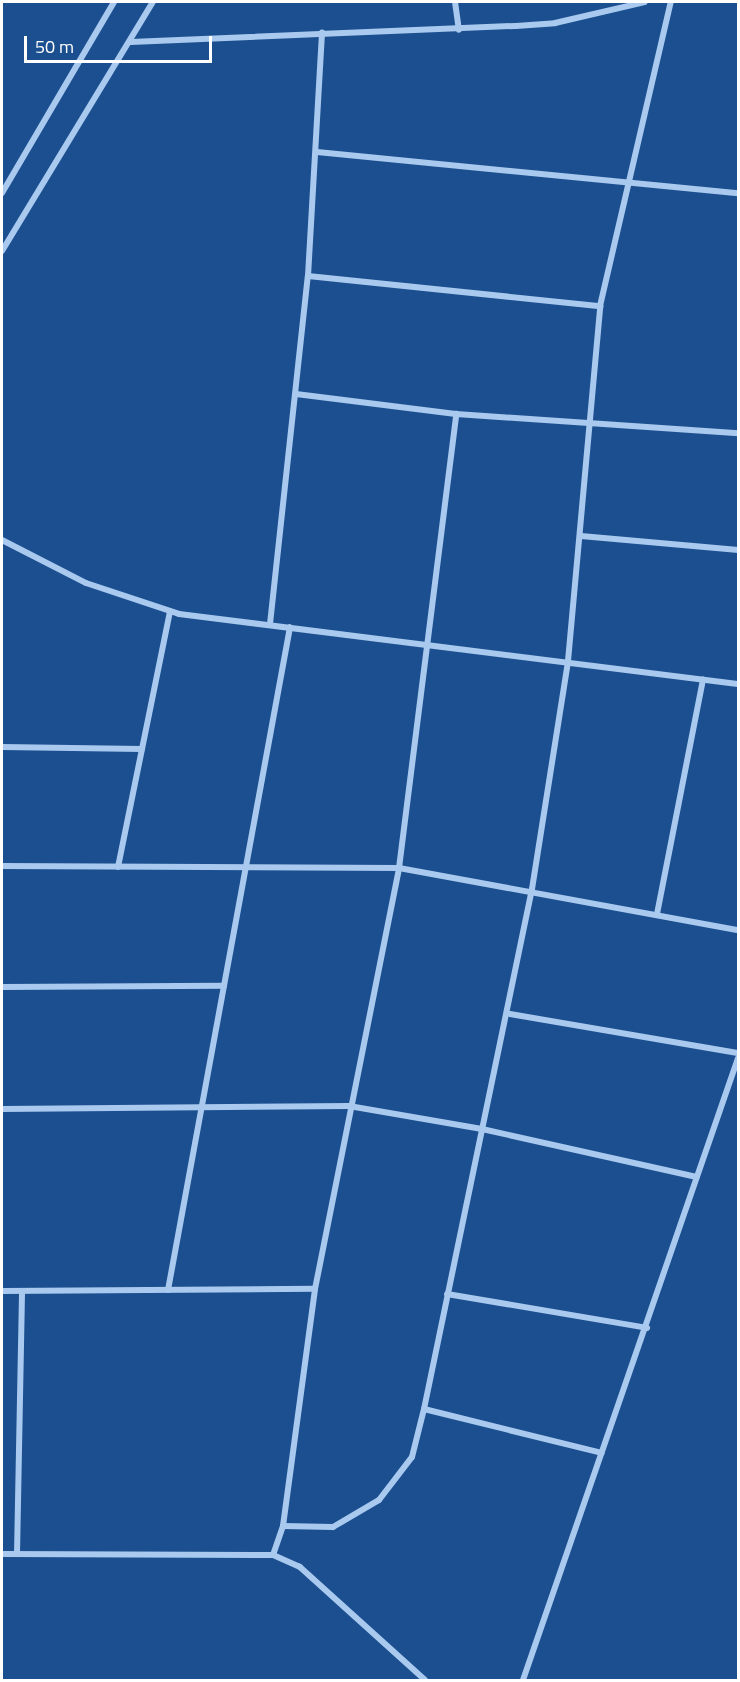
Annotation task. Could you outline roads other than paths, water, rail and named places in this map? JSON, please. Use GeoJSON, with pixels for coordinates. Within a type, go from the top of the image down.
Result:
{"type":"FeatureCollection","features":[{"type":"Feature","properties":{"kind":"street"},"geometry":{"type":"LineString","coordinates":[[2,194],[114,2]]}},
{"type":"Feature","properties":{"kind":"street"},"geometry":{"type":"LineString","coordinates":[[2,251],[131,42],[153,2]]}},
{"type":"Feature","properties":{"kind":"street"},"geometry":{"type":"LineString","coordinates":[[455,2],[459,30]]}},
{"type":"Feature","properties":{"kind":"street"},"geometry":{"type":"LineString","coordinates":[[131,42],[322,32],[459,30],[555,23],[645,2]]}},
{"type":"Feature","properties":{"kind":"street"},"geometry":{"type":"LineString","coordinates":[[283,1526],[333,1527],[379,1500],[407,1466],[424,1409],[482,1129],[510,1014],[532,889],[568,661],[600,306],[626,179],[671,2]]}},
{"type":"Feature","properties":{"kind":"street"},"geometry":{"type":"LineString","coordinates":[[270,624],[308,276],[317,152],[322,32]]}},
{"type":"Feature","properties":{"kind":"street"},"geometry":{"type":"LineString","coordinates":[[317,152],[626,179],[738,193]]}},
{"type":"Feature","properties":{"kind":"street"},"geometry":{"type":"LineString","coordinates":[[308,276],[600,306]]}},
{"type":"Feature","properties":{"kind":"street"},"geometry":{"type":"LineString","coordinates":[[296,394],[456,414],[738,432]]}},
{"type":"Feature","properties":{"kind":"street"},"geometry":{"type":"LineString","coordinates":[[273,1555],[283,1526],[315,1289],[349,1106],[399,868],[430,645],[456,414]]}},
{"type":"Feature","properties":{"kind":"street"},"geometry":{"type":"LineString","coordinates":[[581,536],[738,550]]}},
{"type":"Feature","properties":{"kind":"street"},"geometry":{"type":"LineString","coordinates":[[2,540],[86,583],[170,611],[738,684]]}},
{"type":"Feature","properties":{"kind":"street"},"geometry":{"type":"LineString","coordinates":[[118,867],[170,611]]}},
{"type":"Feature","properties":{"kind":"street"},"geometry":{"type":"LineString","coordinates":[[168,1290],[290,627]]}},
{"type":"Feature","properties":{"kind":"street"},"geometry":{"type":"LineString","coordinates":[[657,914],[703,679]]}},
{"type":"Feature","properties":{"kind":"street"},"geometry":{"type":"LineString","coordinates":[[2,747],[142,750]]}},
{"type":"Feature","properties":{"kind":"street"},"geometry":{"type":"LineString","coordinates":[[2,866],[399,868],[532,889],[738,930]]}},
{"type":"Feature","properties":{"kind":"street"},"geometry":{"type":"LineString","coordinates":[[2,987],[224,986]]}},
{"type":"Feature","properties":{"kind":"street"},"geometry":{"type":"LineString","coordinates":[[510,1014],[738,1053]]}},
{"type":"Feature","properties":{"kind":"street"},"geometry":{"type":"LineString","coordinates":[[523,1680],[647,1328],[738,1058]]}},
{"type":"Feature","properties":{"kind":"street"},"geometry":{"type":"LineString","coordinates":[[2,1109],[349,1106],[482,1129],[698,1177]]}},
{"type":"Feature","properties":{"kind":"street"},"geometry":{"type":"LineString","coordinates":[[2,1291],[315,1289]]}},
{"type":"Feature","properties":{"kind":"street"},"geometry":{"type":"LineString","coordinates":[[17,1554],[22,1291]]}},
{"type":"Feature","properties":{"kind":"street"},"geometry":{"type":"LineString","coordinates":[[447,1294],[647,1328]]}},
{"type":"Feature","properties":{"kind":"street"},"geometry":{"type":"LineString","coordinates":[[424,1409],[602,1453]]}},
{"type":"Feature","properties":{"kind":"street"},"geometry":{"type":"LineString","coordinates":[[2,1554],[273,1555],[300,1567],[425,1680]]}}]}
